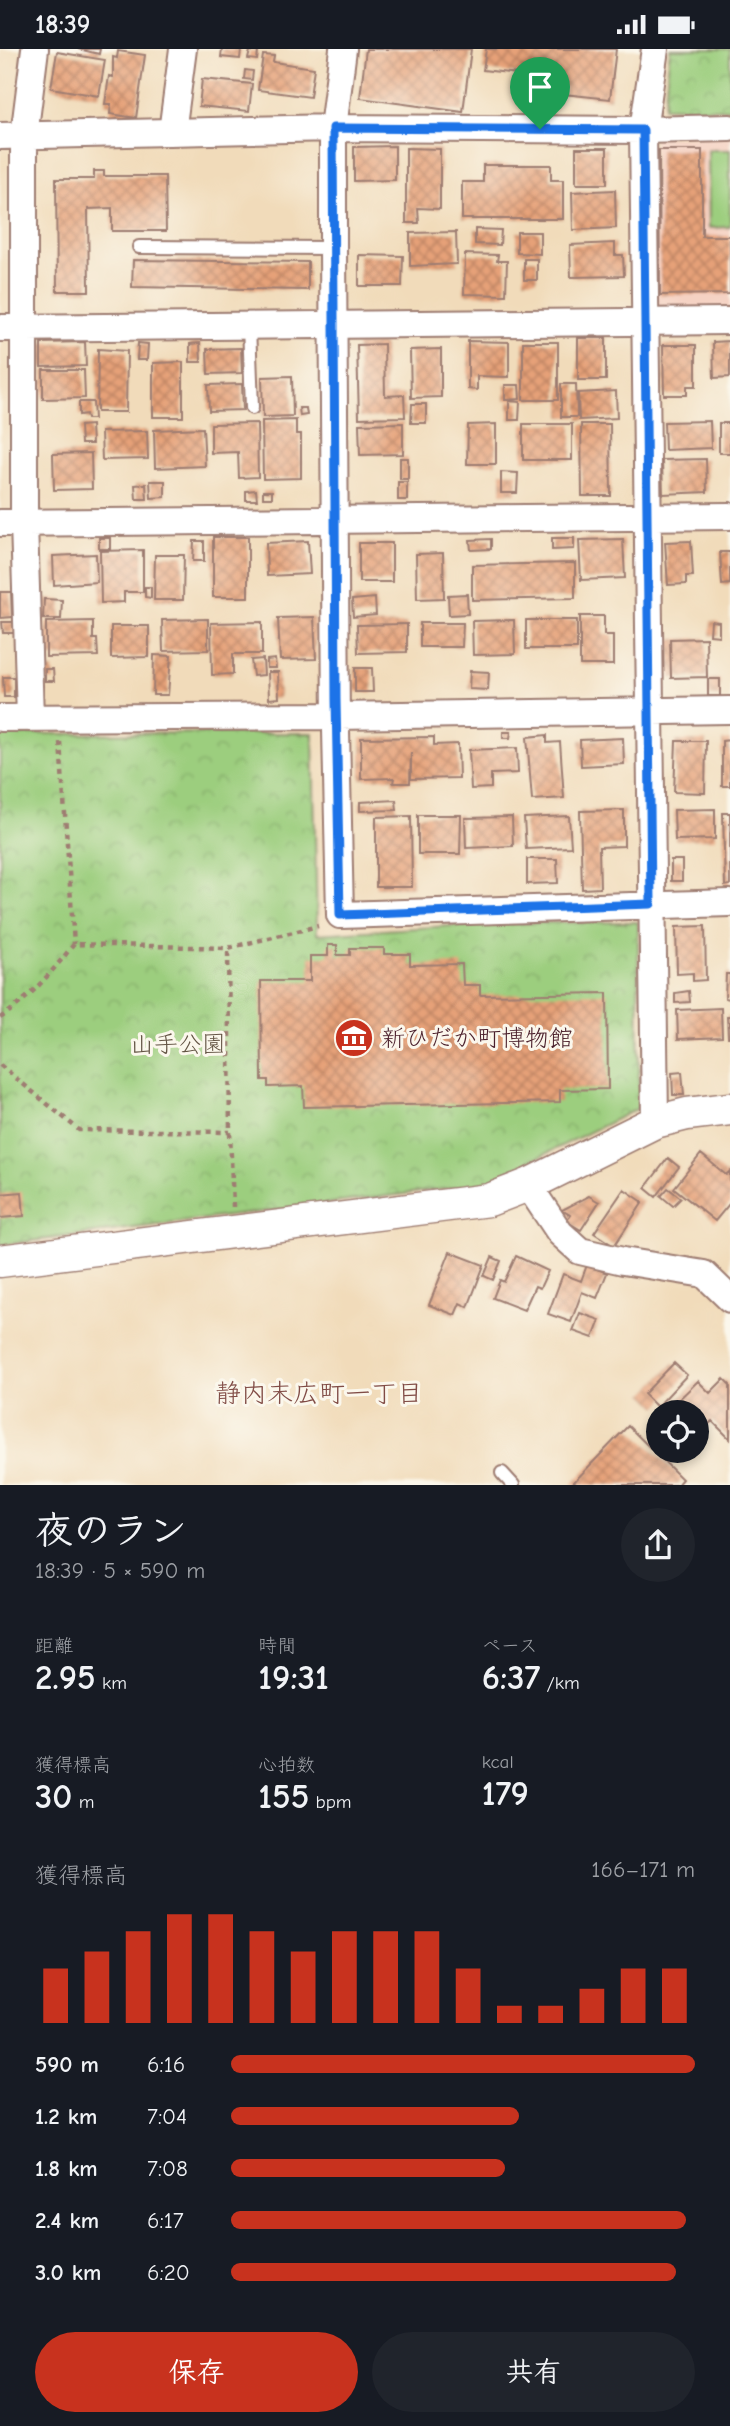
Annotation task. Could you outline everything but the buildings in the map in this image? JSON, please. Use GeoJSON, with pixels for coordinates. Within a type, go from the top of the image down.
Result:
{"type":"FeatureCollection","features":[{"type":"Feature","properties":{"kind":"street"},"geometry":{"type":"LineString","coordinates":[[30,718],[12,523],[12,136],[35,49]]}},
{"type":"Feature","properties":{"kind":"street"},"geometry":{"type":"LineString","coordinates":[[172,132],[183,49]]}},
{"type":"Feature","properties":{"kind":"street"},"geometry":{"type":"LineString","coordinates":[[343,49],[333,128],[336,716],[340,915],[730,902]]}},
{"type":"Feature","properties":{"kind":"street"},"geometry":{"type":"LineString","coordinates":[[654,49],[643,130],[655,1122]]}},
{"type":"Feature","properties":{"kind":"street"},"geometry":{"type":"LineString","coordinates":[[12,136],[333,128],[730,128]]}},
{"type":"Feature","properties":{"kind":"street"},"geometry":{"type":"LineString","coordinates":[[12,328],[730,321]]}},
{"type":"Feature","properties":{"kind":"street"},"geometry":{"type":"LineString","coordinates":[[12,523],[730,516]]}},
{"type":"Feature","properties":{"kind":"street"},"geometry":{"type":"LineString","coordinates":[[0,718],[730,710]]}},
{"type":"Feature","properties":{"kind":"street"},"geometry":{"type":"LineString","coordinates":[[0,1261],[489,1200],[528,1185],[655,1122],[687,1114],[730,1109]]}},
{"type":"Feature","properties":{"kind":"street"},"geometry":{"type":"LineString","coordinates":[[528,1185],[560,1233],[580,1251],[704,1274],[730,1299]]}},
{"type":"Feature","properties":{"kind":"lane"},"geometry":{"type":"LineString","coordinates":[[139,247],[333,248]]}},
{"type":"Feature","properties":{"kind":"lane"},"geometry":{"type":"LineString","coordinates":[[249,325],[253,408]]}},
{"type":"Feature","properties":{"kind":"lane"},"geometry":{"type":"LineString","coordinates":[[502,1473],[513,1485]]}},
{"type":"Feature","properties":{"kind":"path"},"geometry":{"type":"LineString","coordinates":[[0,1018],[17,1007],[46,979],[74,944],[58,717]]}},
{"type":"Feature","properties":{"kind":"path"},"geometry":{"type":"LineString","coordinates":[[74,944],[228,948],[305,930],[327,923],[340,915]]}},
{"type":"Feature","properties":{"kind":"path"},"geometry":{"type":"LineString","coordinates":[[228,948],[230,1132],[235,1232]]}},
{"type":"Feature","properties":{"kind":"path"},"geometry":{"type":"LineString","coordinates":[[0,1065],[79,1130],[230,1132]]}},
{"type":"Feature","properties":{"kind":"shaded area"},"geometry":{"type":"Polygon","coordinates":[[[730,136],[730,313],[655,314],[654,137],[730,136]]]}},
{"type":"Feature","properties":{"kind":"green space"},"geometry":{"type":"Polygon","coordinates":[[[670,49],[730,49],[730,109],[664,107],[670,49]]]}},
{"type":"Feature","properties":{"kind":"green space"},"geometry":{"type":"Polygon","coordinates":[[[708,150],[730,150],[730,227],[709,228],[708,150]]]}},
{"type":"Feature","properties":{"kind":"green space","name":"山手公園"},"geometry":{"type":"Polygon","coordinates":[[[313,733],[317,934],[499,923],[638,922],[639,1108],[484,1184],[0,1245],[0,734],[313,733]]]}},
{"type":"Feature","properties":{"kind":"place","name":"新ひだか町博物館"},"geometry":{"type":"Point","coordinates":[354,1038]}},
{"type":"Feature","properties":{"kind":"district","name":"静内末広町一丁目"},"geometry":{"type":"Point","coordinates":[319,1394]}},
{"type":"Feature","properties":{"kind":"route"},"geometry":{"type":"LineString","coordinates":[[333,128],[540,129],[643,130],[651,904],[340,915],[333,128]]}}]}
